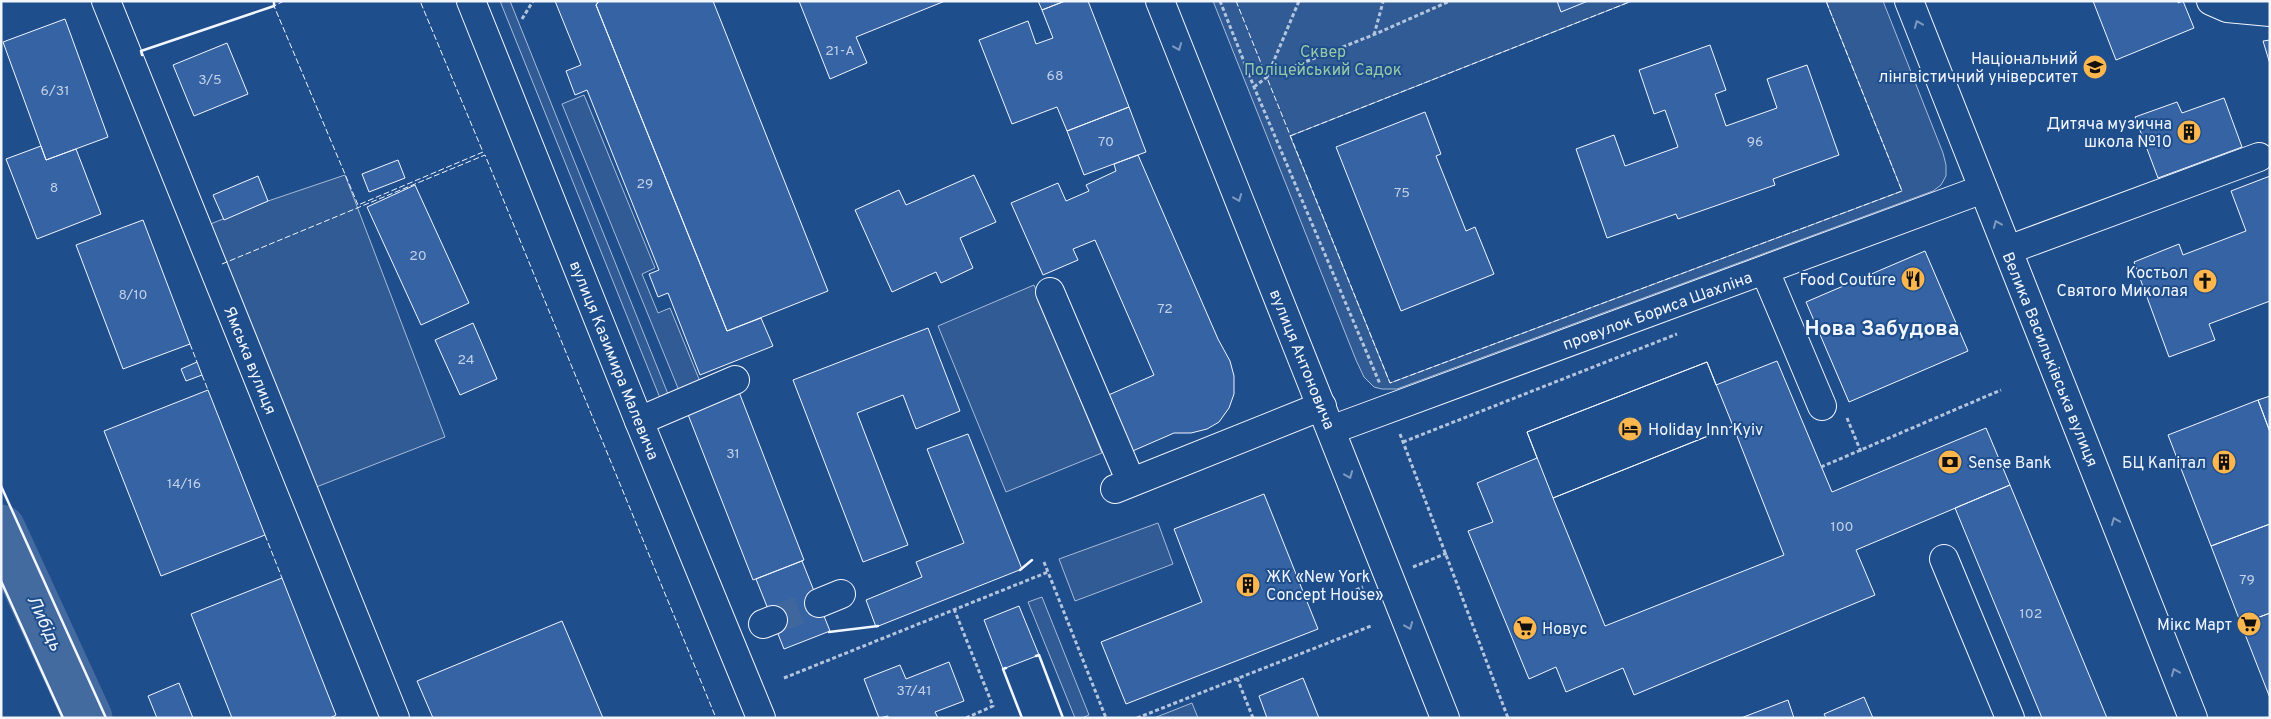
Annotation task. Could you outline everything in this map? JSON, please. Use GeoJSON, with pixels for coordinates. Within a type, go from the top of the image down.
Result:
{"type":"FeatureCollection","features":[{"type":"Feature","properties":{"kind":"main road","name":"Ямська вулиця"},"geometry":{"type":"LineString","coordinates":[[106,1],[395,718]]}},
{"type":"Feature","properties":{"kind":"main road","name":"вулиця Казимира Малевича"},"geometry":{"type":"LineString","coordinates":[[472,1],[639,421],[761,718]]}},
{"type":"Feature","properties":{"kind":"main road","name":"вулиця Антоновича"},"geometry":{"type":"LineString","coordinates":[[1160,1],[1446,718]]}},
{"type":"Feature","properties":{"kind":"main road","name":"Велика Васильківська вулиця"},"geometry":{"type":"LineString","coordinates":[[1909,1],[2193,718]]}},
{"type":"Feature","properties":{"kind":"main road"},"geometry":{"type":"LineString","coordinates":[[2211,1],[2227,8],[2270,12]]}},
{"type":"Feature","properties":{"kind":"main road"},"geometry":{"type":"LineString","coordinates":[[2008,250],[2259,157]]}},
{"type":"Feature","properties":{"kind":"main road","name":"провулок Бориса Шахліна"},"geometry":{"type":"LineString","coordinates":[[1050,292],[1123,486],[1326,418],[1390,408],[1983,189]]}},
{"type":"Feature","properties":{"kind":"main road"},"geometry":{"type":"LineString","coordinates":[[1765,271],[1833,409]]}},
{"type":"Feature","properties":{"kind":"main road"},"geometry":{"type":"LineString","coordinates":[[639,421],[735,380]]}},
{"type":"Feature","properties":{"kind":"main road"},"geometry":{"type":"LineString","coordinates":[[1944,559],[2010,718]]}},
{"type":"Feature","properties":{"kind":"path"},"geometry":{"type":"LineString","coordinates":[[522,19],[532,1]]}},
{"type":"Feature","properties":{"kind":"path"},"geometry":{"type":"LineString","coordinates":[[1220,1],[1254,87],[1390,408],[1508,718]]}},
{"type":"Feature","properties":{"kind":"path"},"geometry":{"type":"LineString","coordinates":[[1267,77],[1299,1]]}},
{"type":"Feature","properties":{"kind":"path"},"geometry":{"type":"LineString","coordinates":[[1254,87],[1267,77],[1373,36],[1450,1]]}},
{"type":"Feature","properties":{"kind":"path"},"geometry":{"type":"LineString","coordinates":[[1373,36],[1383,2]]}},
{"type":"Feature","properties":{"kind":"path"},"geometry":{"type":"LineString","coordinates":[[1403,442],[1685,331]]}},
{"type":"Feature","properties":{"kind":"path"},"geometry":{"type":"LineString","coordinates":[[1822,468],[2001,390]]}},
{"type":"Feature","properties":{"kind":"path"},"geometry":{"type":"LineString","coordinates":[[1833,409],[1861,452]]}},
{"type":"Feature","properties":{"kind":"path"},"geometry":{"type":"LineString","coordinates":[[1044,562],[1106,718]]}},
{"type":"Feature","properties":{"kind":"path"},"geometry":{"type":"LineString","coordinates":[[784,678],[1048,572]]}},
{"type":"Feature","properties":{"kind":"path"},"geometry":{"type":"LineString","coordinates":[[954,609],[993,706],[966,718]]}},
{"type":"Feature","properties":{"kind":"path"},"geometry":{"type":"LineString","coordinates":[[1137,718],[1371,626]]}},
{"type":"Feature","properties":{"kind":"path"},"geometry":{"type":"LineString","coordinates":[[1237,678],[1253,718]]}},
{"type":"Feature","properties":{"kind":"shaded area"},"geometry":{"type":"Polygon","coordinates":[[[500,1],[510,1],[668,394],[660,398],[500,1]]]}},
{"type":"Feature","properties":{"kind":"shaded area"},"geometry":{"type":"Polygon","coordinates":[[[1213,1],[1632,1],[1290,136],[1390,383],[1902,191],[1826,1],[1883,1],[1943,153],[1946,176],[1941,185],[1933,191],[1397,389],[1382,389],[1374,387],[1364,377],[1356,360],[1213,1]]]}},
{"type":"Feature","properties":{"kind":"shaded area"},"geometry":{"type":"Polygon","coordinates":[[[584,95],[655,268],[642,274],[658,313],[670,308],[701,384],[680,393],[562,104],[584,95]]]}},
{"type":"Feature","properties":{"kind":"shaded area"},"geometry":{"type":"Polygon","coordinates":[[[345,175],[445,437],[311,489],[208,225],[268,201],[345,175]]]}},
{"type":"Feature","properties":{"kind":"shaded area"},"geometry":{"type":"Polygon","coordinates":[[[1034,285],[1102,453],[1006,492],[938,326],[1034,285]]]}},
{"type":"Feature","properties":{"kind":"shaded area"},"geometry":{"type":"Polygon","coordinates":[[[1158,523],[1173,564],[1075,601],[1059,559],[1158,523]]]}},
{"type":"Feature","properties":{"kind":"shaded area"},"geometry":{"type":"Polygon","coordinates":[[[1042,597],[1089,715],[1082,718],[1075,718],[1028,602],[1042,597]]]}},
{"type":"Feature","properties":{"kind":"shaded area"},"geometry":{"type":"Polygon","coordinates":[[[1192,703],[1198,718],[1154,718],[1192,703]]]}},
{"type":"Feature","properties":{"kind":"building"},"geometry":{"type":"Polygon","coordinates":[[[555,1],[599,1],[596,5],[727,331],[761,318],[773,346],[700,375],[668,293],[658,297],[649,274],[659,270],[587,90],[575,95],[566,71],[581,65],[555,1]]]}},
{"type":"Feature","properties":{"kind":"building"},"geometry":{"type":"Polygon","coordinates":[[[599,1],[713,1],[828,291],[727,331],[596,5],[599,1]]]}},
{"type":"Feature","properties":{"kind":"building"},"geometry":{"type":"Polygon","coordinates":[[[799,1],[945,1],[856,37],[867,63],[830,79],[799,1]]]}},
{"type":"Feature","properties":{"kind":"building"},"geometry":{"type":"Polygon","coordinates":[[[1038,1],[1065,1],[1042,10],[1038,1]]]}},
{"type":"Feature","properties":{"kind":"building"},"geometry":{"type":"Polygon","coordinates":[[[1065,1],[1088,1],[1129,107],[1067,131],[1057,107],[1012,124],[979,40],[1028,21],[1036,44],[1053,38],[1042,10],[1065,1]]]}},
{"type":"Feature","properties":{"kind":"building"},"geometry":{"type":"Polygon","coordinates":[[[1557,1],[1588,1],[1561,12],[1557,1]]]}},
{"type":"Feature","properties":{"kind":"building"},"geometry":{"type":"Polygon","coordinates":[[[2093,1],[2178,1],[2178,3],[2183,1],[2194,28],[2116,60],[2093,1]]]}},
{"type":"Feature","properties":{"kind":"building"},"geometry":{"type":"Polygon","coordinates":[[[65,19],[108,137],[46,160],[3,42],[65,19]]]}},
{"type":"Feature","properties":{"kind":"building"},"geometry":{"type":"Polygon","coordinates":[[[2270,40],[2270,64],[2263,41],[2270,40]]]}},
{"type":"Feature","properties":{"kind":"building"},"geometry":{"type":"Polygon","coordinates":[[[227,43],[248,94],[194,116],[173,65],[227,43]]]}},
{"type":"Feature","properties":{"kind":"building"},"geometry":{"type":"Polygon","coordinates":[[[1710,45],[1726,90],[1715,94],[1726,126],[1777,108],[1767,79],[1807,65],[1839,155],[1773,179],[1775,185],[1678,219],[1676,214],[1607,238],[1576,149],[1614,135],[1625,166],[1678,147],[1665,110],[1654,114],[1639,70],[1710,45]]]}},
{"type":"Feature","properties":{"kind":"building","name":"Дитяча музична школа №10"},"geometry":{"type":"Polygon","coordinates":[[[2224,98],[2242,147],[2158,178],[2135,117],[2177,102],[2182,113],[2224,98]]]}},
{"type":"Feature","properties":{"kind":"building"},"geometry":{"type":"Polygon","coordinates":[[[1129,107],[1146,152],[1084,175],[1067,131],[1129,107]]]}},
{"type":"Feature","properties":{"kind":"building"},"geometry":{"type":"Polygon","coordinates":[[[1425,112],[1441,154],[1436,156],[1466,231],[1475,227],[1494,274],[1401,311],[1336,147],[1425,112]]]}},
{"type":"Feature","properties":{"kind":"building"},"geometry":{"type":"Polygon","coordinates":[[[41,146],[46,160],[76,149],[101,214],[37,239],[6,159],[41,146]]]}},
{"type":"Feature","properties":{"kind":"building"},"geometry":{"type":"Polygon","coordinates":[[[1138,155],[1218,339],[1230,361],[1234,376],[1234,394],[1229,408],[1219,422],[1207,429],[1191,433],[1174,433],[1128,453],[1104,397],[1154,375],[1095,240],[1073,249],[1078,260],[1043,275],[1011,203],[1058,183],[1066,201],[1089,191],[1086,185],[1116,171],[1114,164],[1138,155]]]}},
{"type":"Feature","properties":{"kind":"building"},"geometry":{"type":"Polygon","coordinates":[[[398,160],[405,178],[369,192],[362,174],[398,160]]]}},
{"type":"Feature","properties":{"kind":"building"},"geometry":{"type":"Polygon","coordinates":[[[974,175],[996,222],[960,238],[973,268],[941,283],[936,272],[892,292],[855,210],[899,190],[906,205],[974,175]]]}},
{"type":"Feature","properties":{"kind":"building"},"geometry":{"type":"Polygon","coordinates":[[[258,176],[268,201],[224,220],[213,195],[258,176]]]}},
{"type":"Feature","properties":{"kind":"building","name":"Костьол Святого Миколая"},"geometry":{"type":"Polygon","coordinates":[[[2270,176],[2270,301],[2209,324],[2215,340],[2169,357],[2134,262],[2179,244],[2183,255],[2246,231],[2231,191],[2270,176]]]}},
{"type":"Feature","properties":{"kind":"building"},"geometry":{"type":"Polygon","coordinates":[[[415,185],[469,303],[421,325],[367,207],[415,185]]]}},
{"type":"Feature","properties":{"kind":"building"},"geometry":{"type":"Polygon","coordinates":[[[143,220],[190,344],[123,369],[76,245],[143,220]]]}},
{"type":"Feature","properties":{"kind":"building"},"geometry":{"type":"Polygon","coordinates":[[[1925,251],[1968,351],[1849,402],[1806,302],[1925,251]]]}},
{"type":"Feature","properties":{"kind":"building"},"geometry":{"type":"Polygon","coordinates":[[[473,323],[497,379],[460,395],[435,340],[473,323]]]}},
{"type":"Feature","properties":{"kind":"building"},"geometry":{"type":"Polygon","coordinates":[[[928,328],[960,411],[916,429],[903,395],[857,413],[908,545],[863,562],[793,380],[928,328]]]}},
{"type":"Feature","properties":{"kind":"building"},"geometry":{"type":"Polygon","coordinates":[[[1777,361],[1832,492],[1986,428],[2010,485],[1856,550],[1875,595],[1634,695],[1623,668],[1566,692],[1556,667],[1529,679],[1468,531],[1493,522],[1477,483],[1537,458],[1527,432],[1707,362],[1716,385],[1777,361]],[[1733,426],[1553,498],[1605,626],[1784,555],[1733,426]]]}},
{"type":"Feature","properties":{"kind":"building"},"geometry":{"type":"Polygon","coordinates":[[[197,362],[202,375],[186,381],[181,369],[197,362]]]}},
{"type":"Feature","properties":{"kind":"building","name":"Holiday Inn Kyiv"},"geometry":{"type":"Polygon","coordinates":[[[1707,362],[1733,426],[1553,498],[1527,432],[1707,362]]]}},
{"type":"Feature","properties":{"kind":"building"},"geometry":{"type":"Polygon","coordinates":[[[208,390],[265,535],[161,576],[104,431],[208,390]]]}},
{"type":"Feature","properties":{"kind":"building"},"geometry":{"type":"Polygon","coordinates":[[[739,392],[804,560],[753,580],[687,412],[739,392]]]}},
{"type":"Feature","properties":{"kind":"building"},"geometry":{"type":"Polygon","coordinates":[[[2270,396],[2270,432],[2258,400],[2270,396]]]}},
{"type":"Feature","properties":{"kind":"building","name":"БЦ Капітал"},"geometry":{"type":"Polygon","coordinates":[[[2258,400],[2270,432],[2270,524],[2211,546],[2168,435],[2258,400]]]}},
{"type":"Feature","properties":{"kind":"building"},"geometry":{"type":"Polygon","coordinates":[[[968,434],[1022,569],[876,627],[866,600],[922,577],[916,562],[964,543],[927,449],[968,434]]]}},
{"type":"Feature","properties":{"kind":"building"},"geometry":{"type":"Polygon","coordinates":[[[2010,485],[2107,718],[2042,718],[1955,508],[2010,485]]]}},
{"type":"Feature","properties":{"kind":"building","name":"ЖК «New York Concept House»"},"geometry":{"type":"Polygon","coordinates":[[[1264,494],[1318,629],[1126,704],[1101,642],[1202,602],[1174,529],[1264,494]]]}},
{"type":"Feature","properties":{"kind":"building"},"geometry":{"type":"Polygon","coordinates":[[[2270,524],[2270,613],[2241,624],[2211,546],[2270,524]]]}},
{"type":"Feature","properties":{"kind":"building"},"geometry":{"type":"Polygon","coordinates":[[[802,561],[830,631],[784,649],[756,579],[802,561]]]}},
{"type":"Feature","properties":{"kind":"building"},"geometry":{"type":"Polygon","coordinates":[[[282,578],[336,715],[330,718],[232,718],[191,614],[282,578]]]}},
{"type":"Feature","properties":{"kind":"building"},"geometry":{"type":"Polygon","coordinates":[[[1019,606],[1039,655],[1003,669],[984,620],[1019,606]]]}},
{"type":"Feature","properties":{"kind":"building"},"geometry":{"type":"Polygon","coordinates":[[[2270,613],[2270,698],[2241,624],[2270,613]]]}},
{"type":"Feature","properties":{"kind":"building"},"geometry":{"type":"Polygon","coordinates":[[[562,621],[603,718],[433,718],[417,681],[562,621]]]}},
{"type":"Feature","properties":{"kind":"building"},"geometry":{"type":"Polygon","coordinates":[[[949,662],[964,701],[935,712],[938,718],[888,718],[888,716],[879,718],[864,679],[900,665],[906,679],[949,662]]]}},
{"type":"Feature","properties":{"kind":"building"},"geometry":{"type":"Polygon","coordinates":[[[1303,678],[1319,718],[1267,718],[1259,696],[1303,678]]]}},
{"type":"Feature","properties":{"kind":"building"},"geometry":{"type":"Polygon","coordinates":[[[179,683],[193,718],[157,718],[148,696],[179,683]]]}},
{"type":"Feature","properties":{"kind":"building"},"geometry":{"type":"Polygon","coordinates":[[[1864,697],[1873,718],[1826,718],[1824,714],[1864,697]]]}},
{"type":"Feature","properties":{"kind":"building"},"geometry":{"type":"Polygon","coordinates":[[[1788,700],[1794,718],[1741,718],[1788,700]]]}},
{"type":"Feature","properties":{"kind":"waterway","name":"Либідь"},"geometry":{"type":"LineString","coordinates":[[1,529],[88,718]]}},
{"type":"Feature","properties":{"kind":"tunnel"},"geometry":{"type":"LineString","coordinates":[[773,620],[819,603]]}},
{"type":"Feature","properties":{"kind":"fence"},"geometry":{"type":"LineString","coordinates":[[284,1],[274,6],[358,205],[483,152],[420,1]]}},
{"type":"Feature","properties":{"kind":"fence"},"geometry":{"type":"LineString","coordinates":[[1236,1],[1390,383],[1902,191],[1826,1]]}},
{"type":"Feature","properties":{"kind":"fence"},"geometry":{"type":"LineString","coordinates":[[1290,136],[1632,1]]}},
{"type":"Feature","properties":{"kind":"fence"},"geometry":{"type":"LineString","coordinates":[[222,264],[485,155],[716,718]]}},
{"type":"Feature","properties":{"kind":"fence"},"geometry":{"type":"LineString","coordinates":[[190,344],[197,362]]}},
{"type":"Feature","properties":{"kind":"fence"},"geometry":{"type":"LineString","coordinates":[[202,375],[208,390]]}},
{"type":"Feature","properties":{"kind":"fence"},"geometry":{"type":"LineString","coordinates":[[265,535],[282,578]]}},
{"type":"Feature","properties":{"kind":"wall"},"geometry":{"type":"LineString","coordinates":[[142,55],[141,51],[274,6],[274,1]]}},
{"type":"Feature","properties":{"kind":"wall"},"geometry":{"type":"LineString","coordinates":[[1,486],[106,718]]}},
{"type":"Feature","properties":{"kind":"wall"},"geometry":{"type":"LineString","coordinates":[[1020,570],[1032,560]]}},
{"type":"Feature","properties":{"kind":"wall"},"geometry":{"type":"LineString","coordinates":[[1,581],[63,718]]}},
{"type":"Feature","properties":{"kind":"wall"},"geometry":{"type":"LineString","coordinates":[[829,632],[878,626]]}},
{"type":"Feature","properties":{"kind":"wall"},"geometry":{"type":"LineString","coordinates":[[1036,656],[1039,655],[1063,718]]}},
{"type":"Feature","properties":{"kind":"wall"},"geometry":{"type":"LineString","coordinates":[[1006,668],[1003,669],[1022,718]]}},
{"type":"Feature","properties":{"kind":"place","name":"Національний лінгвістичний університет"},"geometry":{"type":"Point","coordinates":[2095,67]}},
{"type":"Feature","properties":{"kind":"place","name":"Дитяча музична школа №10"},"geometry":{"type":"Point","coordinates":[2189,132]}},
{"type":"Feature","properties":{"kind":"place","name":"Food Couture"},"geometry":{"type":"Point","coordinates":[1913,279]}},
{"type":"Feature","properties":{"kind":"place","name":"Костьол Святого Миколая"},"geometry":{"type":"Point","coordinates":[2205,281]}},
{"type":"Feature","properties":{"kind":"place","name":"Holiday Inn Kyiv"},"geometry":{"type":"Point","coordinates":[1630,429]}},
{"type":"Feature","properties":{"kind":"place","name":"Sense Bank"},"geometry":{"type":"Point","coordinates":[1950,462]}},
{"type":"Feature","properties":{"kind":"place","name":"БЦ Капітал"},"geometry":{"type":"Point","coordinates":[2224,462]}},
{"type":"Feature","properties":{"kind":"place","name":"ЖК «New York Concept House»"},"geometry":{"type":"Point","coordinates":[1248,585]}},
{"type":"Feature","properties":{"kind":"place","name":"Мікс Март"},"geometry":{"type":"Point","coordinates":[2249,624]}},
{"type":"Feature","properties":{"kind":"place","name":"Новус"},"geometry":{"type":"Point","coordinates":[1525,628]}},
{"type":"Feature","properties":{"kind":"district","name":"Нова Забудова"},"geometry":{"type":"Point","coordinates":[1882,328]}},
{"type":"Feature","properties":{"kind":"park label","name":"Сквер Поліцейський Садок"},"geometry":{"type":"Point","coordinates":[1323,60]}}]}
